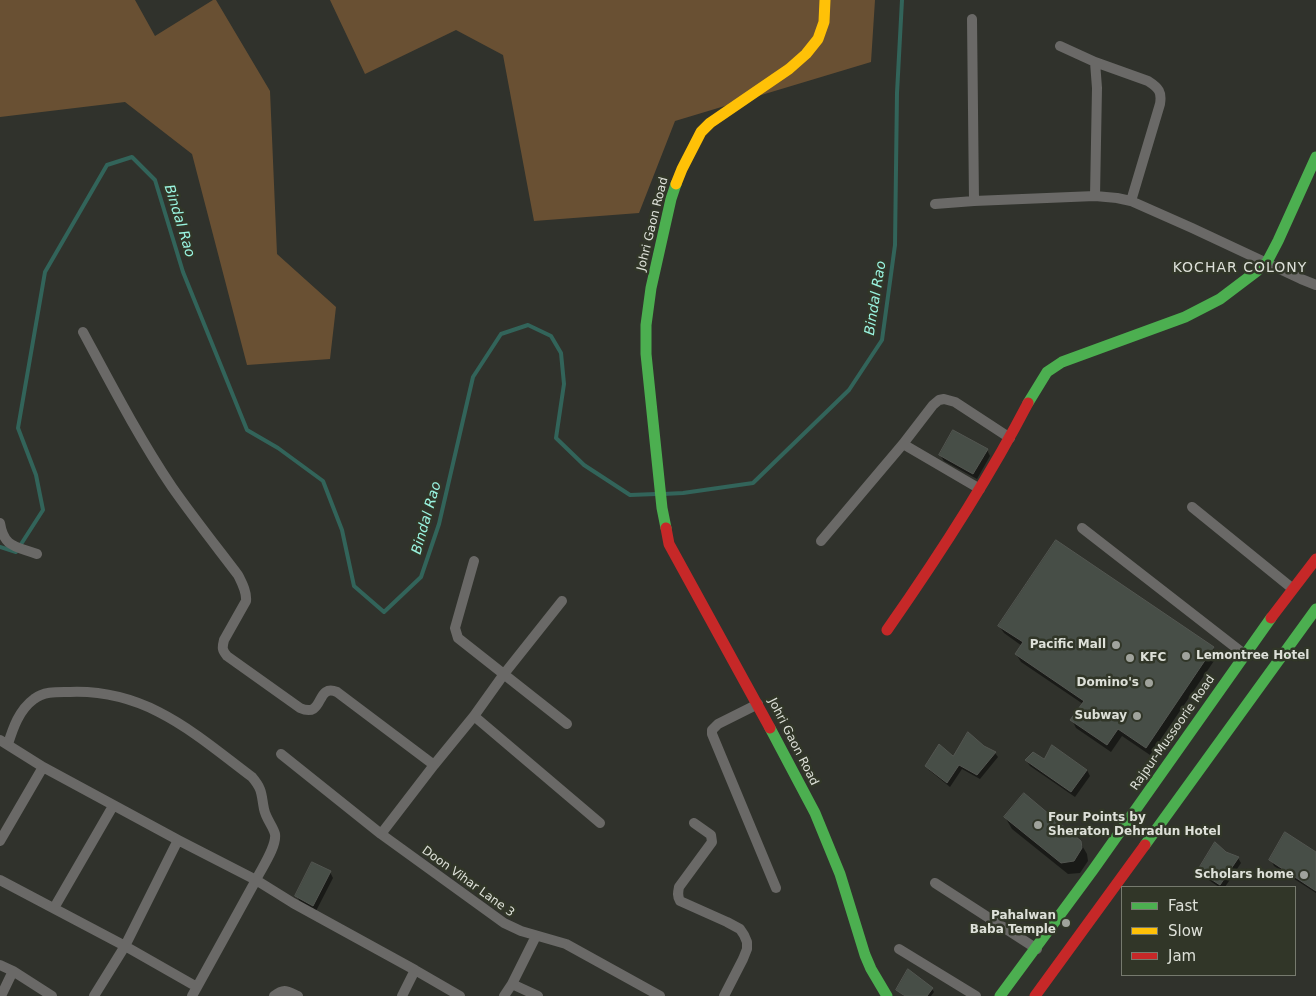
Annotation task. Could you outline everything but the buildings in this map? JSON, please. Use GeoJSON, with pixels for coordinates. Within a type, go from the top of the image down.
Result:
{"type":"FeatureCollection","features":[{"type":"Feature","properties":{"kind":"street","name":"Johri Gaon Road"},"geometry":{"type":"LineString","coordinates":[[825,0],[824,22],[818,39],[806,54],[789,69],[710,123],[701,132],[682,170],[671,199],[651,288],[646,333],[646,354],[662,508],[669,544],[758,704],[814,814],[840,874],[865,955],[887,996]]}},
{"type":"Feature","properties":{"kind":"street"},"geometry":{"type":"LineString","coordinates":[[972,19],[974,201]]}},
{"type":"Feature","properties":{"kind":"street"},"geometry":{"type":"LineString","coordinates":[[1060,46],[1095,62],[1148,81],[1158,88],[1161,96],[1132,202]]}},
{"type":"Feature","properties":{"kind":"street"},"geometry":{"type":"LineString","coordinates":[[1095,62],[1095,196]]}},
{"type":"Feature","properties":{"kind":"street"},"geometry":{"type":"LineString","coordinates":[[887,630],[980,489],[1010,438],[1032,395],[1047,372],[1062,362],[1076,356],[1193,314],[1220,299],[1245,281],[1267,262],[1316,158]]}},
{"type":"Feature","properties":{"kind":"street"},"geometry":{"type":"LineString","coordinates":[[935,204],[1095,196],[1117,198],[1132,202],[1192,228],[1316,285]]}},
{"type":"Feature","properties":{"kind":"street"},"geometry":{"type":"LineString","coordinates":[[83,332],[148,449],[172,487],[243,584],[246,601],[224,640],[222,650],[227,656],[300,708],[309,711],[315,708],[326,692],[331,690],[337,692],[434,765]]}},
{"type":"Feature","properties":{"kind":"street"},"geometry":{"type":"LineString","coordinates":[[821,541],[939,400],[944,399],[955,402],[1010,438]]}},
{"type":"Feature","properties":{"kind":"street"},"geometry":{"type":"LineString","coordinates":[[904,444],[980,489]]}},
{"type":"Feature","properties":{"kind":"street"},"geometry":{"type":"LineString","coordinates":[[1192,507],[1294,589]]}},
{"type":"Feature","properties":{"kind":"street"},"geometry":{"type":"LineString","coordinates":[[0,523],[5,540],[37,554]]}},
{"type":"Feature","properties":{"kind":"street"},"geometry":{"type":"LineString","coordinates":[[1082,528],[1244,654]]}},
{"type":"Feature","properties":{"kind":"street","name":"Rajpur-Mussoorie Road"},"geometry":{"type":"LineString","coordinates":[[1000,996],[1037,949],[1100,862],[1244,654],[1316,559]]}},
{"type":"Feature","properties":{"kind":"street"},"geometry":{"type":"LineString","coordinates":[[474,561],[456,624],[455,632],[458,638],[567,724]]}},
{"type":"Feature","properties":{"kind":"street"},"geometry":{"type":"LineString","coordinates":[[382,834],[562,601]]}},
{"type":"Feature","properties":{"kind":"street"},"geometry":{"type":"LineString","coordinates":[[1035,996],[1316,610]]}},
{"type":"Feature","properties":{"kind":"street"},"geometry":{"type":"LineString","coordinates":[[0,880],[125,946],[194,991],[256,880],[274,846],[274,832],[268,822],[261,790],[252,777],[163,713],[123,698],[102,693],[50,692],[42,694],[25,708],[4,742],[43,767],[113,806],[256,880],[302,908],[460,996]]}},
{"type":"Feature","properties":{"kind":"street"},"geometry":{"type":"LineString","coordinates":[[758,704],[718,724],[712,730],[712,734],[776,888]]}},
{"type":"Feature","properties":{"kind":"street"},"geometry":{"type":"LineString","coordinates":[[474,716],[600,823]]}},
{"type":"Feature","properties":{"kind":"street","name":"Doon Vihar Lane 3"},"geometry":{"type":"LineString","coordinates":[[281,754],[382,834],[504,923],[520,931],[566,944],[660,996]]}},
{"type":"Feature","properties":{"kind":"street"},"geometry":{"type":"LineString","coordinates":[[0,841],[43,767]]}},
{"type":"Feature","properties":{"kind":"street"},"geometry":{"type":"LineString","coordinates":[[54,908],[113,806]]}},
{"type":"Feature","properties":{"kind":"street"},"geometry":{"type":"LineString","coordinates":[[694,823],[711,835],[712,842],[679,888],[678,898],[680,901],[740,929],[747,942],[747,949],[743,959],[724,996]]}},
{"type":"Feature","properties":{"kind":"street"},"geometry":{"type":"LineString","coordinates":[[94,996],[125,946],[178,840]]}},
{"type":"Feature","properties":{"kind":"street"},"geometry":{"type":"LineString","coordinates":[[935,883],[1037,949]]}},
{"type":"Feature","properties":{"kind":"street"},"geometry":{"type":"LineString","coordinates":[[504,996],[536,936]]}},
{"type":"Feature","properties":{"kind":"street"},"geometry":{"type":"LineString","coordinates":[[899,949],[976,996]]}},
{"type":"Feature","properties":{"kind":"street"},"geometry":{"type":"LineString","coordinates":[[0,964],[52,996]]}},
{"type":"Feature","properties":{"kind":"street"},"geometry":{"type":"LineString","coordinates":[[402,996],[415,970]]}},
{"type":"Feature","properties":{"kind":"street"},"geometry":{"type":"LineString","coordinates":[[1,996],[13,972]]}},
{"type":"Feature","properties":{"kind":"street"},"geometry":{"type":"LineString","coordinates":[[512,984],[538,996]]}},
{"type":"Feature","properties":{"kind":"street"},"geometry":{"type":"LineString","coordinates":[[274,996],[281,991],[287,990],[298,996]]}},
{"type":"Feature","properties":{"kind":"shaded area"},"geometry":{"type":"Polygon","coordinates":[[[0,0],[135,0],[155,36],[213,0],[216,0],[270,91],[277,254],[336,307],[330,359],[247,365],[192,154],[125,102],[0,117],[0,0]]]}},
{"type":"Feature","properties":{"kind":"shaded area"},"geometry":{"type":"Polygon","coordinates":[[[330,0],[875,0],[871,62],[675,121],[639,213],[534,221],[503,55],[456,30],[365,74],[330,0]]]}},
{"type":"Feature","properties":{"kind":"waterway","name":"Bindal Rao"},"geometry":{"type":"LineString","coordinates":[[663,494],[753,483],[849,390],[882,340],[895,245],[897,93],[902,0]]}},
{"type":"Feature","properties":{"kind":"waterway","name":"Bindal Rao"},"geometry":{"type":"LineString","coordinates":[[0,547],[16,552],[43,510],[36,475],[18,428],[45,272],[107,165],[132,157],[155,180],[183,272],[247,430],[278,448],[323,481],[342,530],[354,586],[384,612],[421,577],[439,524],[473,377],[501,334],[528,325],[551,336],[561,353],[564,384],[556,438],[584,465],[630,495],[656,494]]}},
{"type":"Feature","properties":{"kind":"traffic: fast"},"geometry":{"type":"LineString","coordinates":[[1028,403],[1047,372],[1062,362],[1185,317],[1220,299],[1257,271],[1267,262],[1278,241],[1316,157]]}},
{"type":"Feature","properties":{"kind":"traffic: fast"},"geometry":{"type":"LineString","coordinates":[[666,528],[662,508],[646,354],[646,325],[651,288],[676,184]]}},
{"type":"Feature","properties":{"kind":"traffic: fast"},"geometry":{"type":"LineString","coordinates":[[1145,845],[1316,609]]}},
{"type":"Feature","properties":{"kind":"traffic: fast"},"geometry":{"type":"LineString","coordinates":[[1000,996],[1093,870],[1271,618]]}},
{"type":"Feature","properties":{"kind":"traffic: fast"},"geometry":{"type":"LineString","coordinates":[[770,728],[815,813],[840,874],[865,955],[887,996]]}},
{"type":"Feature","properties":{"kind":"traffic: slow"},"geometry":{"type":"LineString","coordinates":[[676,184],[701,132],[710,123],[789,69],[806,54],[818,39],[824,22],[825,0]]}},
{"type":"Feature","properties":{"kind":"traffic: jam"},"geometry":{"type":"LineString","coordinates":[[887,630],[961,519],[996,462],[1028,403]]}},
{"type":"Feature","properties":{"kind":"traffic: jam"},"geometry":{"type":"LineString","coordinates":[[666,528],[669,544],[770,728]]}},
{"type":"Feature","properties":{"kind":"traffic: jam"},"geometry":{"type":"LineString","coordinates":[[1271,618],[1316,559]]}},
{"type":"Feature","properties":{"kind":"traffic: jam"},"geometry":{"type":"LineString","coordinates":[[1035,996],[1145,845]]}},
{"type":"Feature","properties":{"kind":"place","name":"Pacific Mall"},"geometry":{"type":"Point","coordinates":[1116,645]}},
{"type":"Feature","properties":{"kind":"place","name":"Lemontree Hotel"},"geometry":{"type":"Point","coordinates":[1186,656]}},
{"type":"Feature","properties":{"kind":"place","name":"KFC"},"geometry":{"type":"Point","coordinates":[1130,658]}},
{"type":"Feature","properties":{"kind":"place","name":"Domino's"},"geometry":{"type":"Point","coordinates":[1149,683]}},
{"type":"Feature","properties":{"kind":"place","name":"Subway"},"geometry":{"type":"Point","coordinates":[1137,716]}},
{"type":"Feature","properties":{"kind":"place","name":"Four Points by Sheraton Dehradun Hotel"},"geometry":{"type":"Point","coordinates":[1038,825]}},
{"type":"Feature","properties":{"kind":"place","name":"Scholars home"},"geometry":{"type":"Point","coordinates":[1304,875]}},
{"type":"Feature","properties":{"kind":"place","name":"Pahalwan Baba Temple"},"geometry":{"type":"Point","coordinates":[1066,923]}},
{"type":"Feature","properties":{"kind":"district","name":"KOCHAR COLONY"},"geometry":{"type":"Point","coordinates":[1240,268]}}]}
